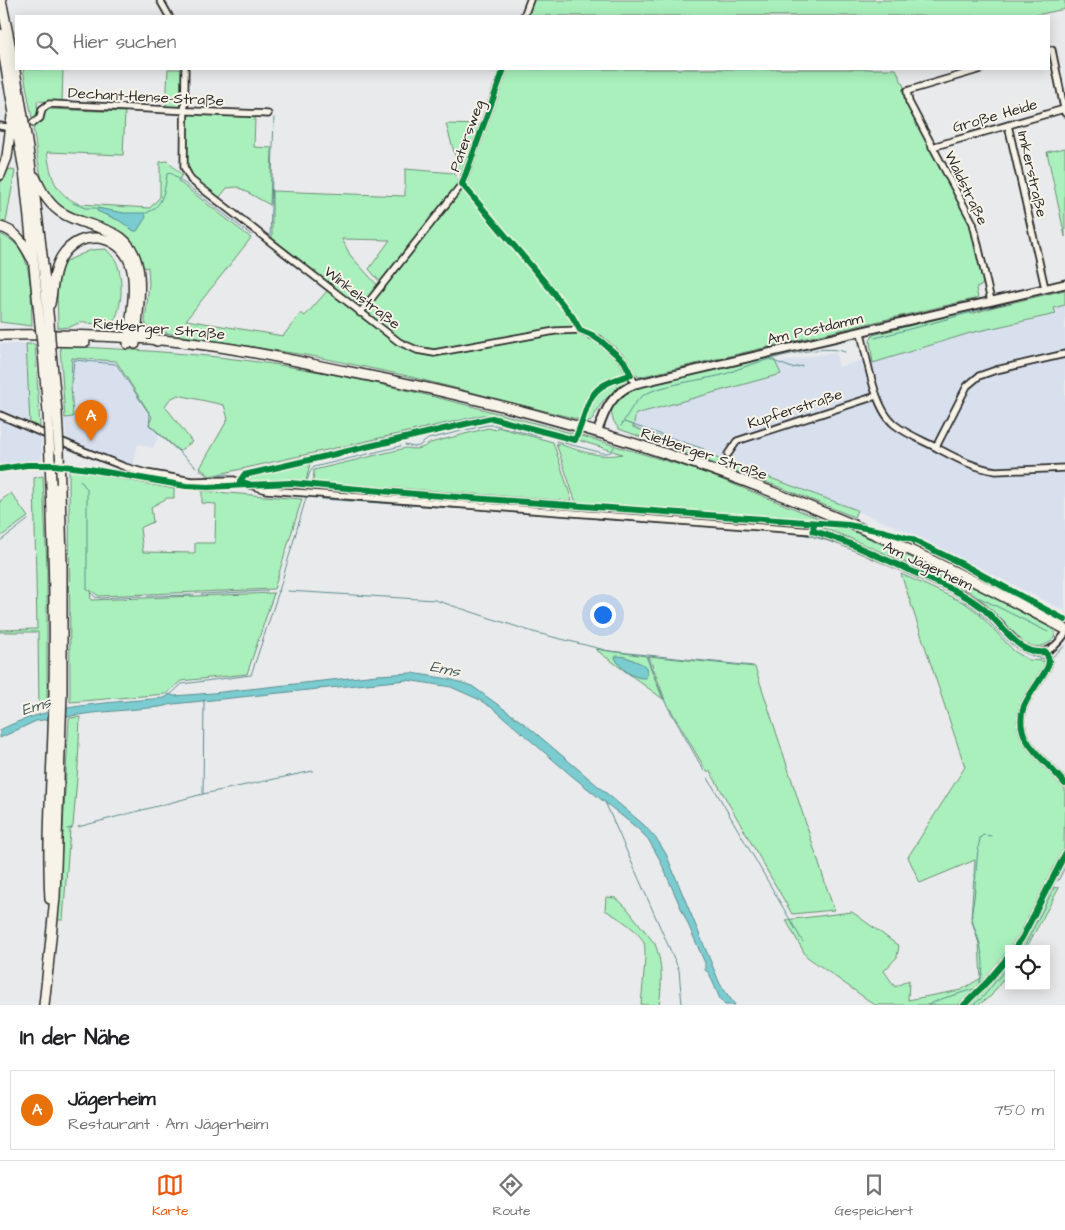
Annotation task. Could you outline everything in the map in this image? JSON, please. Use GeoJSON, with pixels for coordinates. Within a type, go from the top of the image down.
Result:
{"type":"FeatureCollection","features":[{"type":"Feature","properties":{"kind":"main road"},"geometry":{"type":"LineString","coordinates":[[1,0],[15,66]]}},
{"type":"Feature","properties":{"kind":"main road"},"geometry":{"type":"LineString","coordinates":[[0,34],[24,170],[35,266],[46,321]]}},
{"type":"Feature","properties":{"kind":"main road"},"geometry":{"type":"LineString","coordinates":[[16,70],[32,169],[46,321],[55,484],[54,620],[58,693],[55,897],[44,1005]]}},
{"type":"Feature","properties":{"kind":"main road"},"geometry":{"type":"LineString","coordinates":[[0,175],[7,158],[13,103]]}},
{"type":"Feature","properties":{"kind":"main road"},"geometry":{"type":"LineString","coordinates":[[32,169],[45,196],[54,207],[72,218],[116,234],[132,249],[139,272],[136,325],[132,341]]}},
{"type":"Feature","properties":{"kind":"main road"},"geometry":{"type":"LineString","coordinates":[[0,227],[14,233],[21,240],[35,266]]}},
{"type":"Feature","properties":{"kind":"main road"},"geometry":{"type":"LineString","coordinates":[[46,321],[55,273],[64,252],[81,240],[95,237],[103,238],[122,250],[131,268],[133,284],[132,341]]}},
{"type":"Feature","properties":{"kind":"main road"},"geometry":{"type":"LineString","coordinates":[[136,325],[142,333],[157,341]]}},
{"type":"Feature","properties":{"kind":"main road","name":"Rietberger Straße"},"geometry":{"type":"LineString","coordinates":[[0,335],[48,335],[132,341],[314,365]]}},
{"type":"Feature","properties":{"kind":"main road","name":"Rietberger Straße"},"geometry":{"type":"LineString","coordinates":[[0,341],[157,341],[226,348],[437,390],[598,433],[728,475],[875,534],[959,574],[1065,629]]}},
{"type":"Feature","properties":{"kind":"street"},"geometry":{"type":"LineString","coordinates":[[160,0],[168,15]]}},
{"type":"Feature","properties":{"kind":"street"},"geometry":{"type":"LineString","coordinates":[[524,15],[530,0]]}},
{"type":"Feature","properties":{"kind":"street"},"geometry":{"type":"LineString","coordinates":[[1050,50],[1065,111]]}},
{"type":"Feature","properties":{"kind":"street","name":"Winkelstraße"},"geometry":{"type":"LineString","coordinates":[[185,70],[184,166],[191,180],[405,346],[428,352],[439,352],[561,330],[580,330],[599,339],[624,361],[635,384]]}},
{"type":"Feature","properties":{"kind":"street","name":"Patersweg"},"geometry":{"type":"LineString","coordinates":[[360,312],[462,184],[504,70]]}},
{"type":"Feature","properties":{"kind":"street","name":"Waldstraße"},"geometry":{"type":"LineString","coordinates":[[978,70],[907,91],[909,102],[973,223],[990,301]]}},
{"type":"Feature","properties":{"kind":"street","name":"Dechant-Hense-Straße"},"geometry":{"type":"LineString","coordinates":[[33,123],[40,118],[42,109],[49,104],[184,112],[268,114]]}},
{"type":"Feature","properties":{"kind":"street","name":"Große Heide"},"geometry":{"type":"LineString","coordinates":[[932,147],[1065,111]]}},
{"type":"Feature","properties":{"kind":"street","name":"Imkerstraße"},"geometry":{"type":"LineString","coordinates":[[1008,125],[1045,288]]}},
{"type":"Feature","properties":{"kind":"street","name":"Am Postdamm"},"geometry":{"type":"LineString","coordinates":[[598,433],[606,408],[612,398],[626,387],[635,384],[1065,284]]}},
{"type":"Feature","properties":{"kind":"street"},"geometry":{"type":"LineString","coordinates":[[861,332],[876,396],[882,409],[894,424],[971,466],[985,470],[1065,468]]}},
{"type":"Feature","properties":{"kind":"street"},"geometry":{"type":"LineString","coordinates":[[936,447],[967,386],[979,376],[996,370],[1065,354]]}},
{"type":"Feature","properties":{"kind":"street","name":"Kupferstraße"},"geometry":{"type":"LineString","coordinates":[[728,454],[737,441],[876,396]]}},
{"type":"Feature","properties":{"kind":"street","name":"Am Jägerheim"},"geometry":{"type":"LineString","coordinates":[[0,415],[125,467],[176,480],[199,482],[234,480],[266,490],[813,531],[843,541],[963,594],[982,606],[1020,646],[1033,652],[1046,652]]}},
{"type":"Feature","properties":{"kind":"street"},"geometry":{"type":"LineString","coordinates":[[1065,634],[1058,644],[1046,652],[1049,660],[1048,666],[1024,707],[1022,716],[1022,730],[1029,744],[1065,784]]}},
{"type":"Feature","properties":{"kind":"street"},"geometry":{"type":"LineString","coordinates":[[1017,945],[1065,854]]}},
{"type":"Feature","properties":{"kind":"street"},"geometry":{"type":"LineString","coordinates":[[964,1005],[1005,961]]}},
{"type":"Feature","properties":{"kind":"shaded area"},"geometry":{"type":"Polygon","coordinates":[[[1065,305],[1065,611],[904,530],[784,482],[633,427],[635,414],[780,374],[776,363],[834,352],[836,353],[839,367],[872,357],[873,363],[970,333],[1055,315],[1054,308],[1065,305]]]}},
{"type":"Feature","properties":{"kind":"shaded area"},"geometry":{"type":"Polygon","coordinates":[[[0,344],[26,344],[30,423],[0,410],[0,344]]]}},
{"type":"Feature","properties":{"kind":"shaded area"},"geometry":{"type":"Polygon","coordinates":[[[72,358],[113,361],[149,416],[147,424],[159,436],[153,448],[138,444],[133,465],[66,440],[65,418],[73,417],[72,358]]]}},
{"type":"Feature","properties":{"kind":"shaded area"},"geometry":{"type":"Polygon","coordinates":[[[0,418],[41,436],[42,461],[0,466],[0,418]]]}},
{"type":"Feature","properties":{"kind":"green space"},"geometry":{"type":"Polygon","coordinates":[[[532,0],[1065,0],[1065,9],[1036,15],[526,15],[532,0]]]}},
{"type":"Feature","properties":{"kind":"green space"},"geometry":{"type":"Polygon","coordinates":[[[23,70],[63,70],[62,102],[37,101],[38,114],[32,118],[23,70]]]}},
{"type":"Feature","properties":{"kind":"green space"},"geometry":{"type":"Polygon","coordinates":[[[168,70],[182,70],[181,107],[166,107],[168,70]]]}},
{"type":"Feature","properties":{"kind":"green space"},"geometry":{"type":"Polygon","coordinates":[[[507,70],[896,70],[905,89],[906,103],[971,225],[984,281],[981,286],[976,288],[978,298],[639,377],[634,372],[626,373],[627,381],[603,401],[589,422],[403,375],[317,357],[153,331],[145,322],[149,284],[148,267],[142,268],[136,250],[126,237],[100,223],[72,213],[59,205],[49,194],[40,170],[33,127],[41,123],[47,109],[125,112],[123,155],[47,152],[52,177],[59,189],[64,195],[79,204],[150,208],[160,197],[160,162],[167,161],[182,175],[178,181],[251,238],[186,320],[283,336],[301,313],[305,316],[328,290],[360,315],[464,186],[507,70]]]}},
{"type":"Feature","properties":{"kind":"green space"},"geometry":{"type":"Polygon","coordinates":[[[191,114],[255,117],[254,147],[272,148],[270,205],[238,187],[227,188],[219,198],[194,179],[188,166],[187,158],[188,117],[191,114]]]}},
{"type":"Feature","properties":{"kind":"green space"},"geometry":{"type":"Polygon","coordinates":[[[446,124],[482,125],[462,180],[446,124]]]}},
{"type":"Feature","properties":{"kind":"green space"},"geometry":{"type":"Polygon","coordinates":[[[1065,148],[1065,237],[1047,152],[1065,148]]]}},
{"type":"Feature","properties":{"kind":"green space"},"geometry":{"type":"Polygon","coordinates":[[[9,169],[15,171],[6,222],[0,221],[0,184],[9,169]]]}},
{"type":"Feature","properties":{"kind":"green space"},"geometry":{"type":"Polygon","coordinates":[[[405,169],[454,173],[459,184],[381,283],[369,269],[390,240],[342,239],[350,255],[378,286],[361,308],[272,238],[272,191],[405,196],[405,169]]]}},
{"type":"Feature","properties":{"kind":"green space"},"geometry":{"type":"Polygon","coordinates":[[[0,234],[17,246],[24,256],[29,275],[32,326],[0,322],[0,234]]]}},
{"type":"Feature","properties":{"kind":"green space"},"geometry":{"type":"Polygon","coordinates":[[[106,249],[116,261],[120,276],[120,304],[114,320],[110,326],[81,322],[70,327],[58,328],[57,287],[64,262],[91,250],[106,249]]]}},
{"type":"Feature","properties":{"kind":"green space"},"geometry":{"type":"Polygon","coordinates":[[[1065,290],[1065,305],[1054,308],[1056,314],[970,333],[873,363],[870,341],[873,335],[968,311],[971,314],[1065,290]]]}},
{"type":"Feature","properties":{"kind":"green space"},"geometry":{"type":"Polygon","coordinates":[[[26,344],[35,344],[40,427],[30,423],[26,344]]]}},
{"type":"Feature","properties":{"kind":"green space"},"geometry":{"type":"Polygon","coordinates":[[[60,346],[154,351],[216,357],[309,370],[410,391],[575,434],[574,439],[483,415],[210,476],[200,468],[228,419],[224,405],[178,395],[170,399],[165,406],[192,442],[179,451],[149,424],[152,417],[116,361],[72,358],[73,417],[65,418],[60,346]]]}},
{"type":"Feature","properties":{"kind":"green space"},"geometry":{"type":"Polygon","coordinates":[[[772,355],[781,374],[636,414],[633,427],[857,510],[854,517],[782,488],[619,429],[612,417],[612,408],[615,403],[629,390],[772,355]]]}},
{"type":"Feature","properties":{"kind":"green space"},"geometry":{"type":"Polygon","coordinates":[[[497,427],[553,442],[572,501],[313,482],[314,470],[406,448],[424,447],[430,443],[488,428],[496,430],[497,427]]]}},
{"type":"Feature","properties":{"kind":"green space"},"geometry":{"type":"Polygon","coordinates":[[[579,435],[700,471],[828,522],[576,503],[556,443],[597,455],[622,454],[578,440],[579,435]]]}},
{"type":"Feature","properties":{"kind":"green space"},"geometry":{"type":"Polygon","coordinates":[[[310,463],[306,482],[275,480],[251,482],[248,478],[310,463]]]}},
{"type":"Feature","properties":{"kind":"green space"},"geometry":{"type":"Polygon","coordinates":[[[69,469],[174,489],[174,498],[167,498],[151,507],[153,522],[140,528],[143,552],[195,553],[195,543],[215,543],[216,504],[202,503],[202,491],[302,499],[274,589],[99,596],[90,590],[91,600],[274,593],[247,674],[181,681],[166,694],[70,702],[69,469]]]}},
{"type":"Feature","properties":{"kind":"green space"},"geometry":{"type":"Polygon","coordinates":[[[43,476],[47,569],[47,707],[39,708],[38,632],[0,632],[0,630],[37,629],[34,478],[43,476]]]}},
{"type":"Feature","properties":{"kind":"green space"},"geometry":{"type":"Polygon","coordinates":[[[11,493],[28,517],[0,537],[0,501],[11,493]]]}},
{"type":"Feature","properties":{"kind":"green space"},"geometry":{"type":"Polygon","coordinates":[[[818,526],[848,529],[946,573],[1052,628],[1055,633],[1054,638],[1043,646],[1027,644],[985,603],[966,589],[818,526]]]}},
{"type":"Feature","properties":{"kind":"green space"},"geometry":{"type":"Polygon","coordinates":[[[901,574],[965,603],[977,612],[1014,651],[1029,660],[1044,661],[1045,667],[1021,710],[1018,725],[1021,735],[1034,755],[1065,789],[1064,850],[1019,935],[1012,945],[1005,945],[1005,954],[984,982],[967,999],[958,1005],[875,1005],[806,956],[786,920],[852,912],[899,946],[897,957],[884,971],[895,987],[909,980],[908,1000],[961,990],[981,978],[979,944],[971,918],[975,860],[920,883],[908,857],[965,767],[901,574]]]}},
{"type":"Feature","properties":{"kind":"green space"},"geometry":{"type":"Polygon","coordinates":[[[595,649],[646,656],[663,699],[595,649]]]}},
{"type":"Feature","properties":{"kind":"green space"},"geometry":{"type":"Polygon","coordinates":[[[649,656],[755,667],[834,910],[792,914],[710,771],[707,772],[665,700],[649,656]]]}},
{"type":"Feature","properties":{"kind":"green space"},"geometry":{"type":"Polygon","coordinates":[[[80,717],[73,826],[70,830],[63,920],[58,920],[69,718],[80,717]]]}},
{"type":"Feature","properties":{"kind":"green space"},"geometry":{"type":"Polygon","coordinates":[[[1052,887],[1059,888],[1028,945],[1021,945],[1052,887]]]}},
{"type":"Feature","properties":{"kind":"green space"},"geometry":{"type":"Polygon","coordinates":[[[606,897],[616,898],[626,907],[655,944],[658,951],[661,974],[659,1005],[641,1005],[645,963],[644,943],[632,928],[605,910],[606,897]]]}},
{"type":"Feature","properties":{"kind":"green space"},"geometry":{"type":"Polygon","coordinates":[[[1005,964],[1005,977],[991,996],[978,1005],[967,1005],[1005,964]]]}},
{"type":"Feature","properties":{"kind":"water"},"geometry":{"type":"Polygon","coordinates":[[[97,208],[124,213],[145,213],[146,217],[137,231],[134,231],[120,221],[97,211],[97,208]]]}},
{"type":"Feature","properties":{"kind":"water"},"geometry":{"type":"Polygon","coordinates":[[[616,656],[627,657],[643,664],[647,670],[646,678],[637,677],[628,672],[615,658],[616,656]]]}},
{"type":"Feature","properties":{"kind":"water"},"geometry":{"type":"Polygon","coordinates":[[[412,673],[449,679],[472,686],[526,725],[644,825],[666,854],[720,984],[735,1005],[725,1005],[720,999],[709,973],[705,970],[705,963],[659,858],[648,839],[494,709],[478,699],[451,687],[407,680],[92,713],[36,721],[0,738],[0,730],[19,721],[80,706],[164,698],[169,694],[174,696],[213,693],[377,675],[412,673]]]}},
{"type":"Feature","properties":{"kind":"waterway"},"geometry":{"type":"LineString","coordinates":[[270,237],[274,118]]}},
{"type":"Feature","properties":{"kind":"waterway"},"geometry":{"type":"LineString","coordinates":[[146,213],[152,211],[160,202],[167,174],[171,173],[251,235]]}},
{"type":"Feature","properties":{"kind":"waterway"},"geometry":{"type":"LineString","coordinates":[[73,203],[85,208],[96,208]]}},
{"type":"Feature","properties":{"kind":"waterway"},"geometry":{"type":"LineString","coordinates":[[875,338],[1065,288]]}},
{"type":"Feature","properties":{"kind":"waterway"},"geometry":{"type":"LineString","coordinates":[[945,307],[980,299]]}},
{"type":"Feature","properties":{"kind":"waterway"},"geometry":{"type":"LineString","coordinates":[[849,330],[940,309]]}},
{"type":"Feature","properties":{"kind":"waterway"},"geometry":{"type":"LineString","coordinates":[[644,377],[842,331]]}},
{"type":"Feature","properties":{"kind":"waterway"},"geometry":{"type":"LineString","coordinates":[[621,426],[640,398],[660,388],[722,375],[795,353],[823,349],[845,352]]}},
{"type":"Feature","properties":{"kind":"waterway"},"geometry":{"type":"LineString","coordinates":[[72,383],[74,360],[116,364],[150,415],[149,425],[196,467]]}},
{"type":"Feature","properties":{"kind":"waterway"},"geometry":{"type":"LineString","coordinates":[[771,360],[792,368],[802,366]]}},
{"type":"Feature","properties":{"kind":"waterway"},"geometry":{"type":"LineString","coordinates":[[242,472],[483,415],[493,415],[569,435]]}},
{"type":"Feature","properties":{"kind":"waterway"},"geometry":{"type":"LineString","coordinates":[[624,422],[704,449]]}},
{"type":"Feature","properties":{"kind":"waterway"},"geometry":{"type":"LineString","coordinates":[[405,445],[419,446],[428,439],[487,425],[495,425],[541,437]]}},
{"type":"Feature","properties":{"kind":"waterway"},"geometry":{"type":"LineString","coordinates":[[556,441],[603,453],[610,452],[614,447]]}},
{"type":"Feature","properties":{"kind":"waterway"},"geometry":{"type":"LineString","coordinates":[[307,481],[314,467],[401,446]]}},
{"type":"Feature","properties":{"kind":"waterway"},"geometry":{"type":"LineString","coordinates":[[200,470],[209,477],[228,474]]}},
{"type":"Feature","properties":{"kind":"waterway"},"geometry":{"type":"LineString","coordinates":[[80,480],[87,489],[87,589],[95,597],[100,598],[141,596]]}},
{"type":"Feature","properties":{"kind":"waterway"},"geometry":{"type":"LineString","coordinates":[[312,489],[469,501]]}},
{"type":"Feature","properties":{"kind":"waterway"},"geometry":{"type":"LineString","coordinates":[[170,695],[182,684],[251,675],[279,591],[306,498]]}},
{"type":"Feature","properties":{"kind":"waterway"},"geometry":{"type":"LineString","coordinates":[[322,499],[467,509]]}},
{"type":"Feature","properties":{"kind":"waterway"},"geometry":{"type":"LineString","coordinates":[[475,501],[573,508]]}},
{"type":"Feature","properties":{"kind":"waterway"},"geometry":{"type":"LineString","coordinates":[[472,509],[491,511]]}},
{"type":"Feature","properties":{"kind":"waterway"},"geometry":{"type":"LineString","coordinates":[[577,509],[634,513]]}},
{"type":"Feature","properties":{"kind":"waterway"},"geometry":{"type":"LineString","coordinates":[[496,511],[502,512]]}},
{"type":"Feature","properties":{"kind":"waterway"},"geometry":{"type":"LineString","coordinates":[[510,512],[516,513]]}},
{"type":"Feature","properties":{"kind":"waterway"},"geometry":{"type":"LineString","coordinates":[[524,513],[530,514]]}},
{"type":"Feature","properties":{"kind":"waterway"},"geometry":{"type":"LineString","coordinates":[[639,513],[708,518]]}},
{"type":"Feature","properties":{"kind":"waterway"},"geometry":{"type":"LineString","coordinates":[[534,514],[540,514]]}},
{"type":"Feature","properties":{"kind":"waterway"},"geometry":{"type":"LineString","coordinates":[[569,516],[577,517]]}},
{"type":"Feature","properties":{"kind":"waterway"},"geometry":{"type":"LineString","coordinates":[[712,518],[811,526]]}},
{"type":"Feature","properties":{"kind":"waterway"},"geometry":{"type":"LineString","coordinates":[[597,519],[708,526]]}},
{"type":"Feature","properties":{"kind":"waterway"},"geometry":{"type":"LineString","coordinates":[[0,541],[28,520]]}},
{"type":"Feature","properties":{"kind":"waterway"},"geometry":{"type":"LineString","coordinates":[[717,527],[749,529]]}},
{"type":"Feature","properties":{"kind":"waterway"},"geometry":{"type":"LineString","coordinates":[[816,528],[838,535],[956,587],[982,602],[1005,623]]}},
{"type":"Feature","properties":{"kind":"waterway"},"geometry":{"type":"LineString","coordinates":[[795,533],[824,540],[852,550],[952,594],[966,602],[986,618],[1002,636],[1020,651],[1045,659]]}},
{"type":"Feature","properties":{"kind":"waterway"},"geometry":{"type":"LineString","coordinates":[[201,594],[267,591]]}},
{"type":"Feature","properties":{"kind":"waterway"},"geometry":{"type":"LineString","coordinates":[[288,591],[435,600],[533,632],[609,651],[753,666]]}},
{"type":"Feature","properties":{"kind":"waterway"},"geometry":{"type":"LineString","coordinates":[[147,596],[194,595]]}},
{"type":"Feature","properties":{"kind":"waterway"},"geometry":{"type":"LineString","coordinates":[[977,598],[1048,632]]}},
{"type":"Feature","properties":{"kind":"waterway"},"geometry":{"type":"LineString","coordinates":[[1052,657],[1065,646]]}},
{"type":"Feature","properties":{"kind":"waterway"},"geometry":{"type":"LineString","coordinates":[[647,656],[664,700],[704,771]]}},
{"type":"Feature","properties":{"kind":"waterway"},"geometry":{"type":"LineString","coordinates":[[203,794],[204,700]]}},
{"type":"Feature","properties":{"kind":"waterway"},"geometry":{"type":"LineString","coordinates":[[78,827],[203,794],[313,771]]}},
{"type":"Feature","properties":{"kind":"waterway"},"geometry":{"type":"LineString","coordinates":[[708,778],[803,942]]}},
{"type":"Feature","properties":{"kind":"waterway"},"geometry":{"type":"LineString","coordinates":[[605,802],[679,970],[682,1005]]}},
{"type":"Feature","properties":{"kind":"waterway"},"geometry":{"type":"LineString","coordinates":[[67,829],[72,828]]}},
{"type":"Feature","properties":{"kind":"waterway"},"geometry":{"type":"LineString","coordinates":[[928,1005],[977,988],[980,982],[983,971],[982,956],[972,913],[980,838],[983,835],[991,836]]}},
{"type":"Feature","properties":{"kind":"waterway"},"geometry":{"type":"LineString","coordinates":[[1058,881],[1065,867]]}},
{"type":"Feature","properties":{"kind":"waterway"},"geometry":{"type":"LineString","coordinates":[[1024,945],[1054,888]]}},
{"type":"Feature","properties":{"kind":"waterway"},"geometry":{"type":"LineString","coordinates":[[973,1005],[983,997],[1005,970]]}},
{"type":"Feature","properties":{"kind":"cycle path"},"geometry":{"type":"LineString","coordinates":[[249,484],[240,481],[244,475],[492,418],[575,440],[591,397],[604,385],[631,375],[624,361],[602,342],[580,330],[572,316],[548,286],[462,184],[504,70]]}},
{"type":"Feature","properties":{"kind":"cycle path"},"geometry":{"type":"LineString","coordinates":[[0,469],[27,465],[55,465],[186,486],[208,487],[290,483],[416,494],[848,525],[882,531],[911,539],[960,563],[1065,620]]}},
{"type":"Feature","properties":{"kind":"cycle path"},"geometry":{"type":"LineString","coordinates":[[814,523],[813,531],[861,549],[963,595],[988,612],[1017,643],[1035,652],[1046,652],[1049,660],[1048,666],[1024,706],[1021,718],[1022,730],[1033,749],[1065,784]]}},
{"type":"Feature","properties":{"kind":"cycle path"},"geometry":{"type":"LineString","coordinates":[[1017,945],[1065,854]]}},
{"type":"Feature","properties":{"kind":"cycle path"},"geometry":{"type":"LineString","coordinates":[[964,1005],[1005,961]]}},
{"type":"Feature","properties":{"kind":"place","name":"Jägerheim"},"geometry":{"type":"Point","coordinates":[91,441]}},
{"type":"Feature","properties":{"kind":"water label","name":"Ems"},"geometry":{"type":"Point","coordinates":[445,669]}},
{"type":"Feature","properties":{"kind":"water label","name":"Ems"},"geometry":{"type":"Point","coordinates":[36,706]}}]}
